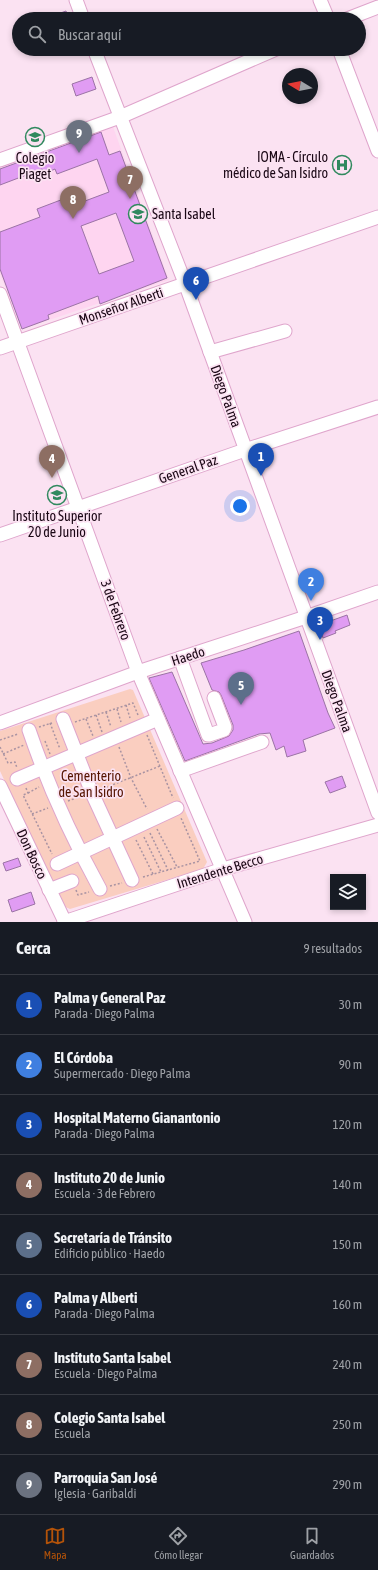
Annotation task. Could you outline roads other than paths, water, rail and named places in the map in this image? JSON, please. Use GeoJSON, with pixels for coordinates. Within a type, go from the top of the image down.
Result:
{"type":"FeatureCollection","features":[{"type":"Feature","properties":{"kind":"street"},"geometry":{"type":"LineString","coordinates":[[76,0],[80,12]]}},
{"type":"Feature","properties":{"kind":"street"},"geometry":{"type":"LineString","coordinates":[[320,0],[325,12]]}},
{"type":"Feature","properties":{"kind":"street"},"geometry":{"type":"LineString","coordinates":[[366,12],[378,8]]}},
{"type":"Feature","properties":{"kind":"street","name":"Diego Palma"},"geometry":{"type":"LineString","coordinates":[[97,56],[185,283],[378,812]]}},
{"type":"Feature","properties":{"kind":"street"},"geometry":{"type":"LineString","coordinates":[[0,160],[120,117],[260,56]]}},
{"type":"Feature","properties":{"kind":"street"},"geometry":{"type":"LineString","coordinates":[[343,56],[378,151]]}},
{"type":"Feature","properties":{"kind":"street","name":"Monseñor Alberti"},"geometry":{"type":"LineString","coordinates":[[0,348],[378,217]]}},
{"type":"Feature","properties":{"kind":"street","name":"3 de Febrero"},"geometry":{"type":"LineString","coordinates":[[0,294],[138,672],[245,922]]}},
{"type":"Feature","properties":{"kind":"street"},"geometry":{"type":"LineString","coordinates":[[210,352],[285,331]]}},
{"type":"Feature","properties":{"kind":"street","name":"General Paz"},"geometry":{"type":"LineString","coordinates":[[0,535],[245,450],[378,407]]}},
{"type":"Feature","properties":{"kind":"street","name":"Haedo"},"geometry":{"type":"LineString","coordinates":[[0,723],[138,672],[378,592]]}},
{"type":"Feature","properties":{"kind":"street"},"geometry":{"type":"LineString","coordinates":[[180,658],[209,736],[224,730],[225,727],[214,698]]}},
{"type":"Feature","properties":{"kind":"street"},"geometry":{"type":"LineString","coordinates":[[63,719],[70,756],[92,793],[132,880]]}},
{"type":"Feature","properties":{"kind":"street"},"geometry":{"type":"LineString","coordinates":[[17,778],[158,719]]}},
{"type":"Feature","properties":{"kind":"street"},"geometry":{"type":"LineString","coordinates":[[31,735],[42,768],[80,854],[100,889]]}},
{"type":"Feature","properties":{"kind":"street"},"geometry":{"type":"LineString","coordinates":[[180,771],[262,742]]}},
{"type":"Feature","properties":{"kind":"street","name":"Don Bosco"},"geometry":{"type":"LineString","coordinates":[[0,786],[65,922]]}},
{"type":"Feature","properties":{"kind":"street"},"geometry":{"type":"LineString","coordinates":[[57,864],[177,808]]}},
{"type":"Feature","properties":{"kind":"street","name":"Intendente Becco"},"geometry":{"type":"LineString","coordinates":[[65,922],[223,869],[378,825]]}},
{"type":"Feature","properties":{"kind":"street"},"geometry":{"type":"LineString","coordinates":[[49,890],[72,881]]}},
{"type":"Feature","properties":{"kind":"place","name":"Colegio Piaget"},"geometry":{"type":"Point","coordinates":[35,137]}},
{"type":"Feature","properties":{"kind":"place","name":"Parroquia San José"},"geometry":{"type":"Point","coordinates":[79,153]}},
{"type":"Feature","properties":{"kind":"place","name":"IOMA - Círculo médico de San Isidro"},"geometry":{"type":"Point","coordinates":[342,165]}},
{"type":"Feature","properties":{"kind":"place","name":"Instituto Santa Isabel"},"geometry":{"type":"Point","coordinates":[130,199]}},
{"type":"Feature","properties":{"kind":"place","name":"Santa Isabel"},"geometry":{"type":"Point","coordinates":[138,214]}},
{"type":"Feature","properties":{"kind":"place","name":"Colegio Santa Isabel"},"geometry":{"type":"Point","coordinates":[73,219]}},
{"type":"Feature","properties":{"kind":"place","name":"Palma y Alberti"},"geometry":{"type":"Point","coordinates":[196,300]}},
{"type":"Feature","properties":{"kind":"place","name":"Palma y General Paz"},"geometry":{"type":"Point","coordinates":[261,476]}},
{"type":"Feature","properties":{"kind":"place","name":"Instituto 20 de Junio"},"geometry":{"type":"Point","coordinates":[52,478]}},
{"type":"Feature","properties":{"kind":"place","name":"Instituto Superior 20 de Junio"},"geometry":{"type":"Point","coordinates":[57,495]}},
{"type":"Feature","properties":{"kind":"place","name":"El Córdoba"},"geometry":{"type":"Point","coordinates":[311,601]}},
{"type":"Feature","properties":{"kind":"place","name":"Hospital Materno Gianantonio"},"geometry":{"type":"Point","coordinates":[320,640]}},
{"type":"Feature","properties":{"kind":"place","name":"Secretaría de Tránsito"},"geometry":{"type":"Point","coordinates":[241,705]}},
{"type":"Feature","properties":{"kind":"park label","name":"Cementerio de San Isidro"},"geometry":{"type":"Point","coordinates":[91,784]}}]}
